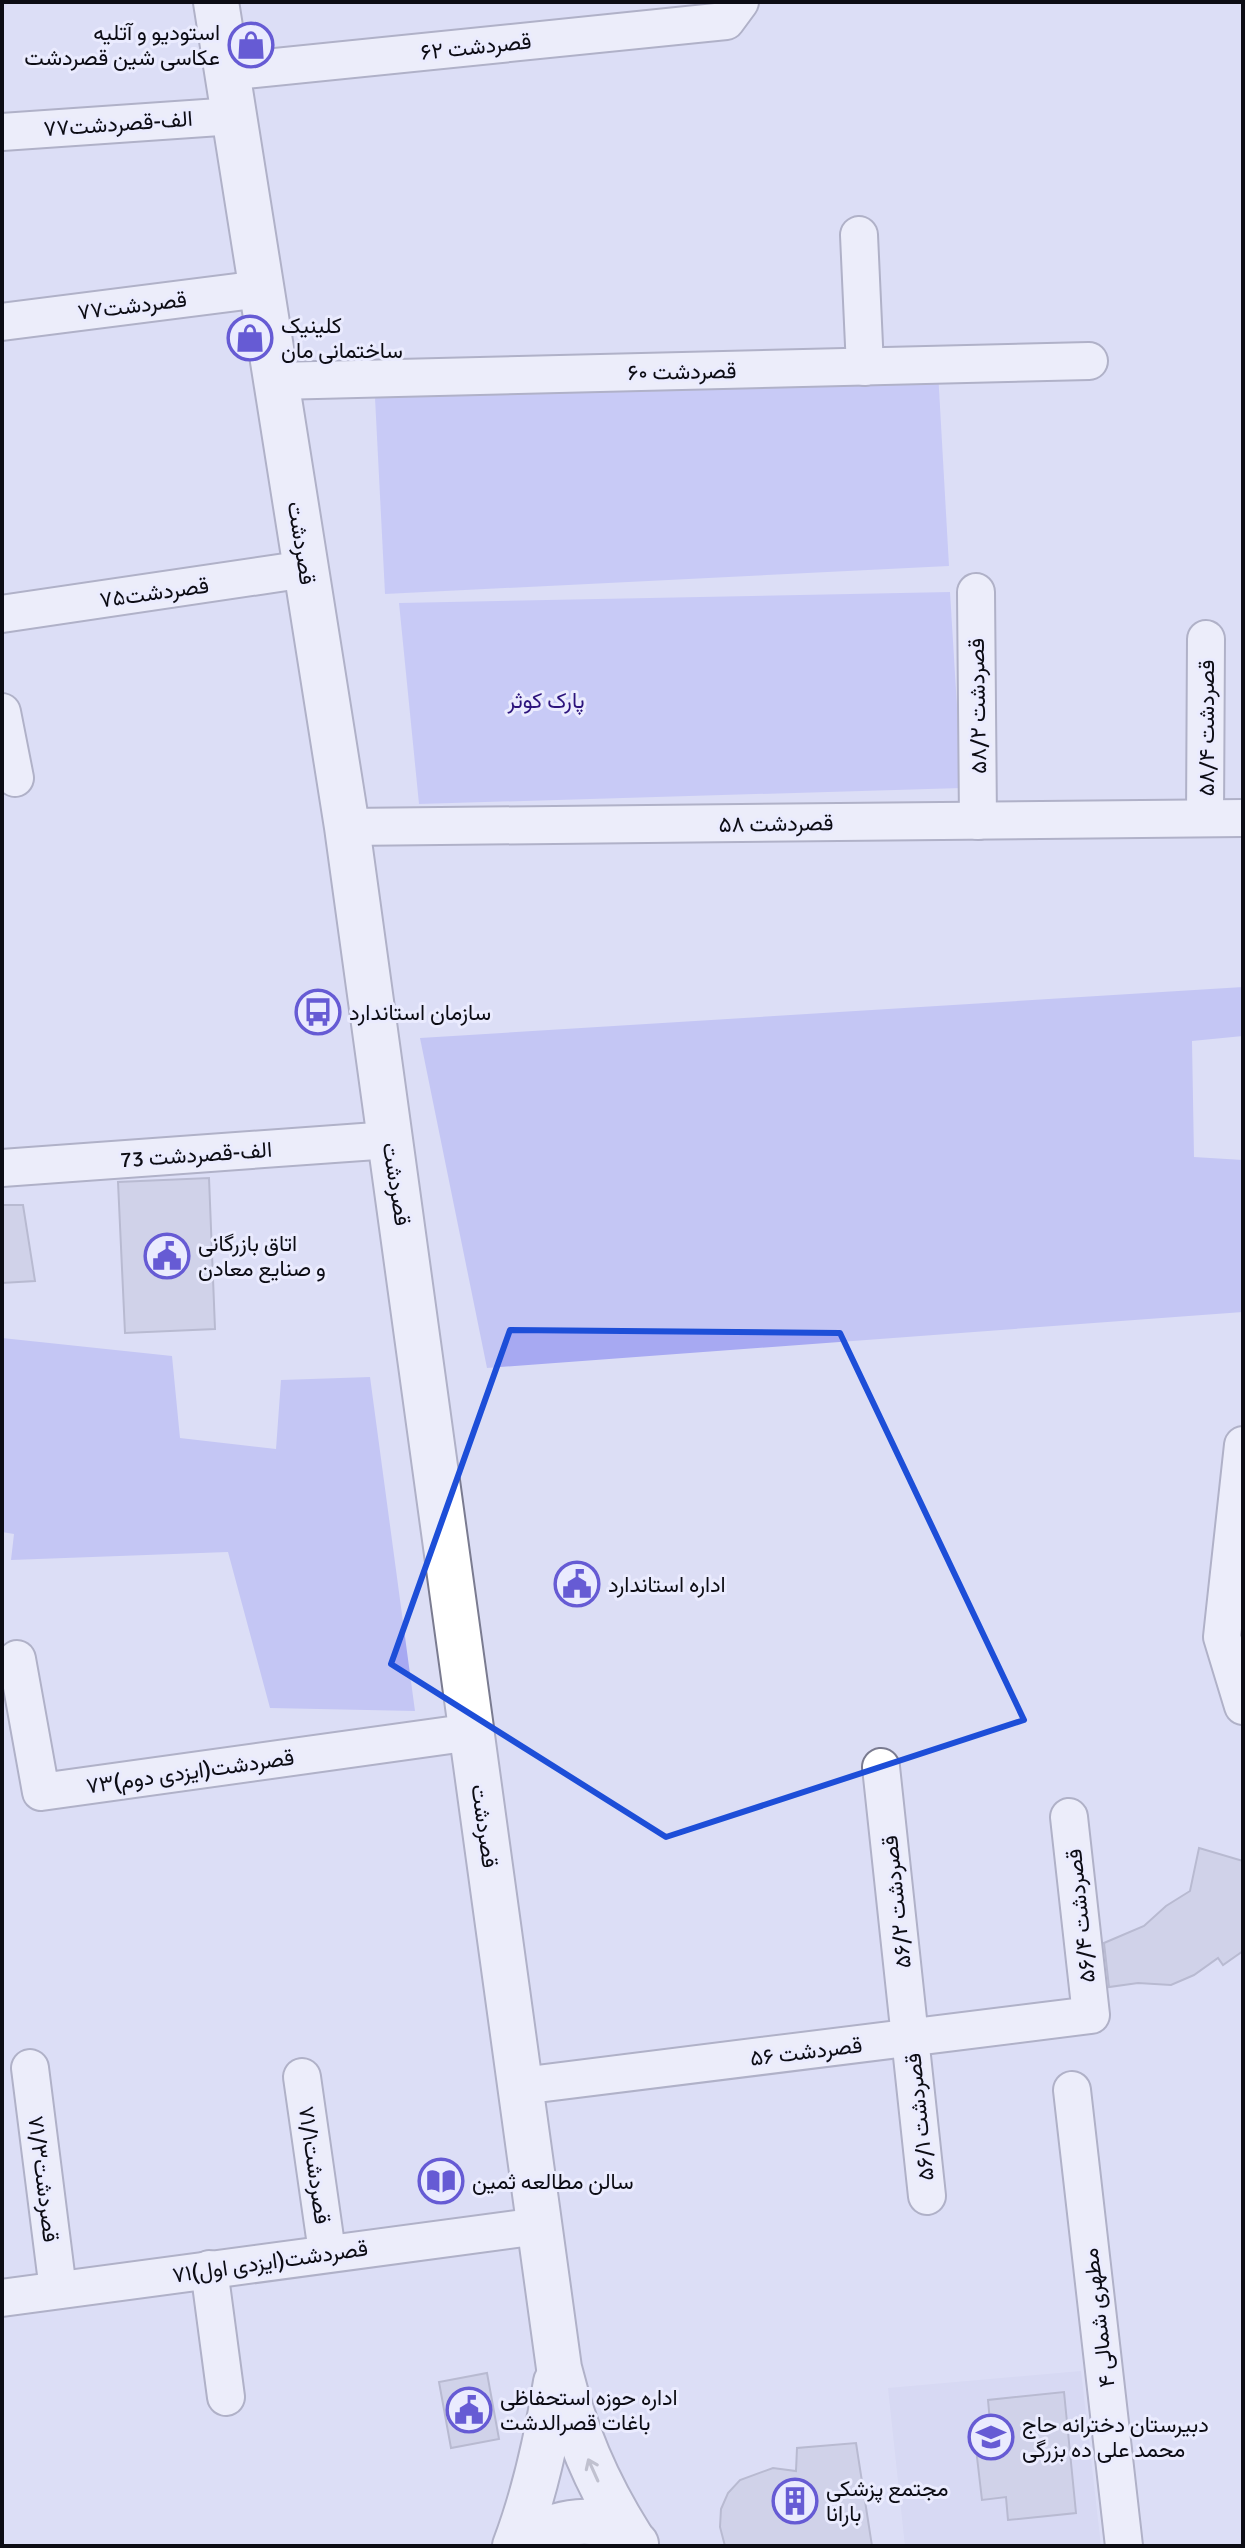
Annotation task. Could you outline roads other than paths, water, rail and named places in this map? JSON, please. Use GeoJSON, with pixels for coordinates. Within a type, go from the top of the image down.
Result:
{"type":"FeatureCollection","features":[{"type":"Feature","properties":{"kind":"main road","name":"قصردشت"},"geometry":{"type":"LineString","coordinates":[[216,2],[347,827],[559,2368]]}},
{"type":"Feature","properties":{"kind":"main road"},"geometry":{"type":"LineString","coordinates":[[559,2368],[575,2429],[602,2490],[634,2542]]}},
{"type":"Feature","properties":{"kind":"main road"},"geometry":{"type":"LineString","coordinates":[[517,2546],[546,2443],[559,2368]]}},
{"type":"Feature","properties":{"kind":"main road"},"geometry":{"type":"LineString","coordinates":[[517,2546],[535,2533],[554,2526],[587,2521],[603,2522],[634,2542]]}},
{"type":"Feature","properties":{"kind":"street","name":"قصردشت ۶۲"},"geometry":{"type":"LineString","coordinates":[[226,72],[733,11]]}},
{"type":"Feature","properties":{"kind":"street","name":"۷۷الف-قصردشت"},"geometry":{"type":"LineString","coordinates":[[2,132],[234,116]]}},
{"type":"Feature","properties":{"kind":"street"},"geometry":{"type":"LineString","coordinates":[[859,235],[865,367]]}},
{"type":"Feature","properties":{"kind":"street","name":"قصردشت۷۷"},"geometry":{"type":"LineString","coordinates":[[2,322],[261,289]]}},
{"type":"Feature","properties":{"kind":"street","name":"۶۰ قصردشت"},"geometry":{"type":"LineString","coordinates":[[276,381],[1089,361]]}},
{"type":"Feature","properties":{"kind":"street","name":"قصردشت۷۵"},"geometry":{"type":"LineString","coordinates":[[2,614],[306,569]]}},
{"type":"Feature","properties":{"kind":"street","name":"۵۸/۲ قصردشت"},"geometry":{"type":"LineString","coordinates":[[976,592],[978,821]]}},
{"type":"Feature","properties":{"kind":"street","name":"۵۸/۴ قصردشت"},"geometry":{"type":"LineString","coordinates":[[1205,818],[1206,639]]}},
{"type":"Feature","properties":{"kind":"street"},"geometry":{"type":"LineString","coordinates":[[2,712],[15,778]]}},
{"type":"Feature","properties":{"kind":"street","name":"قصردشت ۵۸"},"geometry":{"type":"LineString","coordinates":[[347,827],[1243,818]]}},
{"type":"Feature","properties":{"kind":"street","name":"73 الف-قصردشت"},"geometry":{"type":"LineString","coordinates":[[2,1168],[390,1140]]}},
{"type":"Feature","properties":{"kind":"street"},"geometry":{"type":"LineString","coordinates":[[1243,1445],[1222,1637],[1243,1706]]}},
{"type":"Feature","properties":{"kind":"street","name":"۷۳قصردشت(ایزدی دوم)"},"geometry":{"type":"LineString","coordinates":[[17,1659],[41,1792],[472,1732]]}},
{"type":"Feature","properties":{"kind":"street","name":"۵۶/۲ قصردشت"},"geometry":{"type":"LineString","coordinates":[[881,1767],[910,2038]]}},
{"type":"Feature","properties":{"kind":"street","name":"۵۶/۴ قصردشت"},"geometry":{"type":"LineString","coordinates":[[1069,1817],[1091,2015]]}},
{"type":"Feature","properties":{"kind":"street","name":"۵۶ قصردشت"},"geometry":{"type":"LineString","coordinates":[[521,2086],[1091,2015]]}},
{"type":"Feature","properties":{"kind":"street","name":"۵۶/۱ قصردشت"},"geometry":{"type":"LineString","coordinates":[[910,2038],[927,2196]]}},
{"type":"Feature","properties":{"kind":"street","name":"قصردشت۷۱/۳"},"geometry":{"type":"LineString","coordinates":[[30,2068],[58,2290]]}},
{"type":"Feature","properties":{"kind":"street","name":"قصردشت۷۱/۱"},"geometry":{"type":"LineString","coordinates":[[302,2077],[327,2252]]}},
{"type":"Feature","properties":{"kind":"street","name":"۴ مطهری شمالی"},"geometry":{"type":"LineString","coordinates":[[1072,2090],[1124,2546]]}},
{"type":"Feature","properties":{"kind":"street","name":"۷۱قصردشت(ایزدی اول)"},"geometry":{"type":"LineString","coordinates":[[2,2298],[327,2252],[539,2226]]}},
{"type":"Feature","properties":{"kind":"street"},"geometry":{"type":"LineString","coordinates":[[209,2269],[226,2397]]}},
{"type":"Feature","properties":{"kind":"place","name":"استودیو و آتلیه عکاسی شین قصردشت"},"geometry":{"type":"Point","coordinates":[251,45]}},
{"type":"Feature","properties":{"kind":"place","name":"کلینیک ساختمانی مان"},"geometry":{"type":"Point","coordinates":[250,338]}},
{"type":"Feature","properties":{"kind":"place","name":"سازمان استاندارد"},"geometry":{"type":"Point","coordinates":[318,1012]}},
{"type":"Feature","properties":{"kind":"place","name":"اتاق بازرگانی و صنایع معادن"},"geometry":{"type":"Point","coordinates":[167,1256]}},
{"type":"Feature","properties":{"kind":"place","name":"اداره استاندارد"},"geometry":{"type":"Point","coordinates":[577,1584]}},
{"type":"Feature","properties":{"kind":"place","name":"سالن مطالعه ثمین"},"geometry":{"type":"Point","coordinates":[441,2181]}},
{"type":"Feature","properties":{"kind":"place","name":"اداره حوزه استحفاظی باغات قصرالدشت"},"geometry":{"type":"Point","coordinates":[469,2410]}},
{"type":"Feature","properties":{"kind":"place","name":"دبیرستان دخترانه حاج محمد علی ده بزرگی"},"geometry":{"type":"Point","coordinates":[991,2437]}},
{"type":"Feature","properties":{"kind":"place","name":"مجتمع پزشکی بارانا"},"geometry":{"type":"Point","coordinates":[795,2501]}},
{"type":"Feature","properties":{"kind":"park label","name":"پارک کوثر"},"geometry":{"type":"Point","coordinates":[546,700]}}]}
